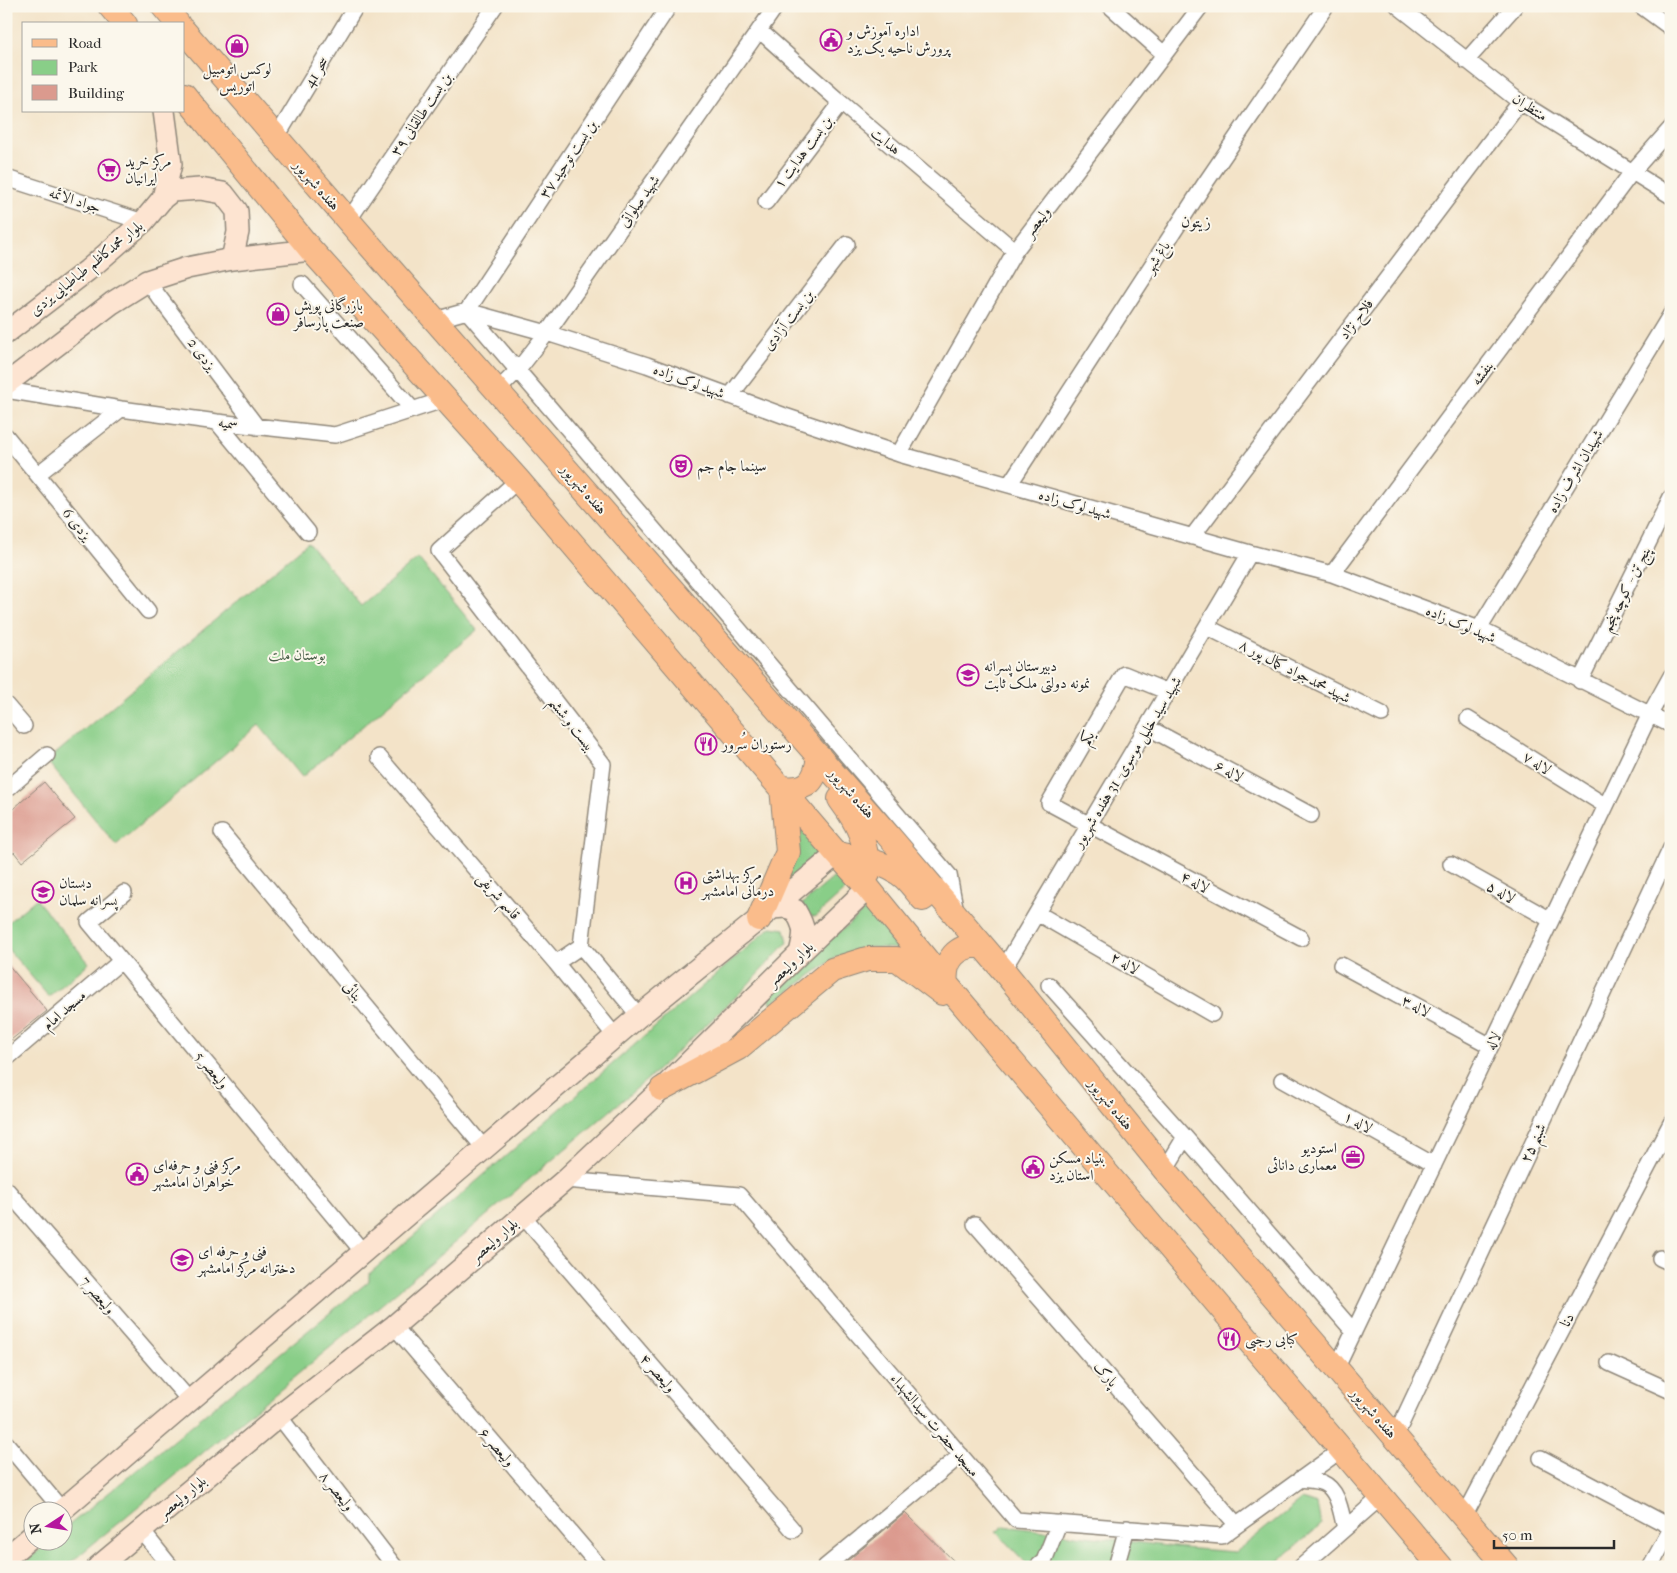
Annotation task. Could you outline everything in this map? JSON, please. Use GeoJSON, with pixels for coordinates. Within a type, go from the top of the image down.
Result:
{"type":"FeatureCollection","features":[{"type":"Feature","properties":{"kind":"main road"},"geometry":{"type":"LineString","coordinates":[[110,6],[123,22]]}},
{"type":"Feature","properties":{"kind":"main road","name":"هفده شهریور"},"geometry":{"type":"LineString","coordinates":[[185,29],[276,138],[497,391],[791,707],[819,756],[1003,970],[1164,1170],[1506,1567]]}},
{"type":"Feature","properties":{"kind":"main road"},"geometry":{"type":"LineString","coordinates":[[185,96],[311,250],[518,480],[868,888],[946,984],[1441,1567]]}},
{"type":"Feature","properties":{"kind":"main road","name":"بلوار محمدکاظم طباطبایی یزدی"},"geometry":{"type":"LineString","coordinates":[[6,333],[88,270],[143,222],[163,198],[170,164],[164,112]]}},
{"type":"Feature","properties":{"kind":"main road"},"geometry":{"type":"LineString","coordinates":[[163,198],[172,191],[200,189],[222,193],[237,211],[238,232],[232,259]]}},
{"type":"Feature","properties":{"kind":"main road"},"geometry":{"type":"LineString","coordinates":[[6,384],[112,303],[147,281],[187,268],[232,259],[311,250]]}},
{"type":"Feature","properties":{"kind":"main road"},"geometry":{"type":"LineString","coordinates":[[782,788],[793,789],[804,786],[812,780],[818,769],[819,756]]}},
{"type":"Feature","properties":{"kind":"main road"},"geometry":{"type":"LineString","coordinates":[[819,756],[829,783],[854,818],[863,837],[867,860],[868,888]]}},
{"type":"Feature","properties":{"kind":"main road"},"geometry":{"type":"LineString","coordinates":[[765,914],[788,852],[782,788]]}},
{"type":"Feature","properties":{"kind":"main road"},"geometry":{"type":"LineString","coordinates":[[837,854],[883,865],[904,877],[949,928],[982,946]]}},
{"type":"Feature","properties":{"kind":"main road"},"geometry":{"type":"LineString","coordinates":[[72,1501],[615,1036],[837,854]]}},
{"type":"Feature","properties":{"kind":"main road","name":"بلوار ولیعصر"},"geometry":{"type":"LineString","coordinates":[[98,1567],[279,1416],[394,1326],[565,1180],[662,1089],[868,888]]}},
{"type":"Feature","properties":{"kind":"main road"},"geometry":{"type":"LineString","coordinates":[[765,914],[785,907],[795,910],[804,926],[800,953]]}},
{"type":"Feature","properties":{"kind":"main road"},"geometry":{"type":"LineString","coordinates":[[946,984],[945,975],[947,967],[957,952],[964,948],[982,946]]}},
{"type":"Feature","properties":{"kind":"main road"},"geometry":{"type":"LineString","coordinates":[[662,1089],[738,1048],[832,970],[867,959],[898,959],[977,1020]]}},
{"type":"Feature","properties":{"kind":"main road"},"geometry":{"type":"LineString","coordinates":[[6,1558],[22,1544]]}},
{"type":"Feature","properties":{"kind":"street","name":"سحر 41"},"geometry":{"type":"LineString","coordinates":[[276,138],[356,6]]}},
{"type":"Feature","properties":{"kind":"street","name":"بن‌ بست طالقانی ۳۹"},"geometry":{"type":"LineString","coordinates":[[348,221],[495,6]]}},
{"type":"Feature","properties":{"kind":"street","name":"بن بست توحید ۳۷"},"geometry":{"type":"LineString","coordinates":[[467,311],[669,6]]}},
{"type":"Feature","properties":{"kind":"street","name":"شهید صلواتی"},"geometry":{"type":"LineString","coordinates":[[497,391],[518,370],[547,333],[776,6]]}},
{"type":"Feature","properties":{"kind":"street"},"geometry":{"type":"LineString","coordinates":[[1110,6],[1164,54]]}},
{"type":"Feature","properties":{"kind":"street","name":"ولیعصر"},"geometry":{"type":"LineString","coordinates":[[899,454],[1015,251],[1201,6]]}},
{"type":"Feature","properties":{"kind":"street","name":"باغ شهر"},"geometry":{"type":"LineString","coordinates":[[1009,485],[1204,185],[1326,6]]}},
{"type":"Feature","properties":{"kind":"street","name":"منتظران"},"geometry":{"type":"LineString","coordinates":[[1398,6],[1520,102],[1671,196]]}},
{"type":"Feature","properties":{"kind":"street"},"geometry":{"type":"LineString","coordinates":[[1466,61],[1515,6]]}},
{"type":"Feature","properties":{"kind":"street"},"geometry":{"type":"LineString","coordinates":[[1641,6],[1671,28]]}},
{"type":"Feature","properties":{"kind":"street","name":"هدایت"},"geometry":{"type":"LineString","coordinates":[[759,30],[841,103],[1015,251]]}},
{"type":"Feature","properties":{"kind":"street","name":"فلاح نژاد"},"geometry":{"type":"LineString","coordinates":[[1192,537],[1520,102]]}},
{"type":"Feature","properties":{"kind":"street","name":"بن بست هدایت ۱"},"geometry":{"type":"LineString","coordinates":[[766,202],[841,103]]}},
{"type":"Feature","properties":{"kind":"street","name":"بنفشه"},"geometry":{"type":"LineString","coordinates":[[1332,574],[1632,172],[1671,128]]}},
{"type":"Feature","properties":{"kind":"street","name":"جواد الائمه"},"geometry":{"type":"LineString","coordinates":[[6,178],[143,222]]}},
{"type":"Feature","properties":{"kind":"street","name":"بن بست آزادی"},"geometry":{"type":"LineString","coordinates":[[730,396],[847,244]]}},
{"type":"Feature","properties":{"kind":"street","name":"یزدی 2"},"geometry":{"type":"LineString","coordinates":[[147,281],[257,427]]}},
{"type":"Feature","properties":{"kind":"street"},"geometry":{"type":"LineString","coordinates":[[302,284],[413,410]]}},
{"type":"Feature","properties":{"kind":"street"},"geometry":{"type":"LineString","coordinates":[[435,320],[467,311],[518,370],[791,707],[949,875],[957,916]]}},
{"type":"Feature","properties":{"kind":"street","name":"شهید لوک زاده"},"geometry":{"type":"LineString","coordinates":[[467,311],[547,333],[647,365],[730,396],[899,454],[1250,554],[1332,574],[1479,629],[1671,725]]}},
{"type":"Feature","properties":{"kind":"street","name":"شهیدان اشرف زاده"},"geometry":{"type":"LineString","coordinates":[[1479,629],[1671,314]]}},
{"type":"Feature","properties":{"kind":"street","name":"سمیه"},"geometry":{"type":"LineString","coordinates":[[6,390],[121,409],[335,435],[446,399]]}},
{"type":"Feature","properties":{"kind":"street"},"geometry":{"type":"LineString","coordinates":[[38,474],[121,409]]}},
{"type":"Feature","properties":{"kind":"street"},"geometry":{"type":"LineString","coordinates":[[217,422],[308,532]]}},
{"type":"Feature","properties":{"kind":"street","name":"یزدی 6"},"geometry":{"type":"LineString","coordinates":[[6,436],[148,612]]}},
{"type":"Feature","properties":{"kind":"street","name":"بیست و ششم"},"geometry":{"type":"LineString","coordinates":[[518,480],[439,550],[603,764],[581,946]]}},
{"type":"Feature","properties":{"kind":"street","name":"پنج تن - کوچه پنجم"},"geometry":{"type":"LineString","coordinates":[[1580,680],[1671,498]]}},
{"type":"Feature","properties":{"kind":"street","name":"شهید سید خلیل موسوی- 31 هفده شهریور"},"geometry":{"type":"LineString","coordinates":[[1003,970],[1250,554]]}},
{"type":"Feature","properties":{"kind":"street","name":"شهید محمدجواد کمال پور ۸"},"geometry":{"type":"LineString","coordinates":[[1207,627],[1382,714]]}},
{"type":"Feature","properties":{"kind":"street","name":"یکم"},"geometry":{"type":"LineString","coordinates":[[1089,825],[1048,803],[1124,674],[1168,692]]}},
{"type":"Feature","properties":{"kind":"street","name":"لاله"},"geometry":{"type":"LineString","coordinates":[[1336,1368],[1650,714],[1671,676]]}},
{"type":"Feature","properties":{"kind":"street"},"geometry":{"type":"LineString","coordinates":[[6,705],[24,726]]}},
{"type":"Feature","properties":{"kind":"street","name":"لاله ۷"},"geometry":{"type":"LineString","coordinates":[[1468,719],[1606,806]]}},
{"type":"Feature","properties":{"kind":"street","name":"لاله ۶"},"geometry":{"type":"LineString","coordinates":[[1147,727],[1311,815]]}},
{"type":"Feature","properties":{"kind":"street"},"geometry":{"type":"LineString","coordinates":[[6,790],[48,755]]}},
{"type":"Feature","properties":{"kind":"street","name":"قاسم شریفی"},"geometry":{"type":"LineString","coordinates":[[380,757],[556,962],[615,1036]]}},
{"type":"Feature","properties":{"kind":"street","name":"لاله ۴"},"geometry":{"type":"LineString","coordinates":[[1089,825],[1301,938]]}},
{"type":"Feature","properties":{"kind":"street","name":"بنائی"},"geometry":{"type":"LineString","coordinates":[[222,833],[484,1148]]}},
{"type":"Feature","properties":{"kind":"street","name":"شبنم ۲۵"},"geometry":{"type":"LineString","coordinates":[[1395,1437],[1671,848]]}},
{"type":"Feature","properties":{"kind":"street","name":"لاله ۵"},"geometry":{"type":"LineString","coordinates":[[1452,864],[1551,920]]}},
{"type":"Feature","properties":{"kind":"street","name":"ولیعصر 5"},"geometry":{"type":"LineString","coordinates":[[124,893],[89,922],[363,1252]]}},
{"type":"Feature","properties":{"kind":"street","name":"لاله ۲"},"geometry":{"type":"LineString","coordinates":[[1037,913],[1212,1014]]}},
{"type":"Feature","properties":{"kind":"street"},"geometry":{"type":"LineString","coordinates":[[556,962],[581,946],[639,1016]]}},
{"type":"Feature","properties":{"kind":"street","name":"مسجد امام"},"geometry":{"type":"LineString","coordinates":[[6,1059],[121,961]]}},
{"type":"Feature","properties":{"kind":"street","name":"لاله ۳"},"geometry":{"type":"LineString","coordinates":[[1341,965],[1491,1046]]}},
{"type":"Feature","properties":{"kind":"street"},"geometry":{"type":"LineString","coordinates":[[1049,985],[1185,1137],[1354,1332]]}},
{"type":"Feature","properties":{"kind":"street","name":"لاله ۱"},"geometry":{"type":"LineString","coordinates":[[1282,1080],[1434,1165]]}},
{"type":"Feature","properties":{"kind":"street","name":"دنا"},"geometry":{"type":"LineString","coordinates":[[1464,1517],[1671,1122]]}},
{"type":"Feature","properties":{"kind":"street"},"geometry":{"type":"LineString","coordinates":[[1164,1170],[1185,1137]]}},
{"type":"Feature","properties":{"kind":"street","name":"مسجد حضرت سیدالشهداء"},"geometry":{"type":"LineString","coordinates":[[565,1180],[739,1195],[1016,1520],[1222,1536],[1341,1450]]}},
{"type":"Feature","properties":{"kind":"street","name":"ولیعصر 7"},"geometry":{"type":"LineString","coordinates":[[6,1189],[190,1401]]}},
{"type":"Feature","properties":{"kind":"street","name":"ولیعصر ۴"},"geometry":{"type":"LineString","coordinates":[[523,1216],[793,1530]]}},
{"type":"Feature","properties":{"kind":"street","name":"پارک"},"geometry":{"type":"LineString","coordinates":[[975,1224],[1236,1525]]}},
{"type":"Feature","properties":{"kind":"street","name":"ولیعصر ۶"},"geometry":{"type":"LineString","coordinates":[[394,1326],[600,1567]]}},
{"type":"Feature","properties":{"kind":"street"},"geometry":{"type":"LineString","coordinates":[[1609,1363],[1671,1391]]}},
{"type":"Feature","properties":{"kind":"street","name":"ولیعصر ۸"},"geometry":{"type":"LineString","coordinates":[[279,1416],[396,1567]]}},
{"type":"Feature","properties":{"kind":"street"},"geometry":{"type":"LineString","coordinates":[[6,1444],[54,1500]]}},
{"type":"Feature","properties":{"kind":"street"},"geometry":{"type":"LineString","coordinates":[[825,1567],[961,1455]]}},
{"type":"Feature","properties":{"kind":"street"},"geometry":{"type":"LineString","coordinates":[[1541,1458],[1671,1528],[1664,1556],[1650,1567]]}},
{"type":"Feature","properties":{"kind":"street"},"geometry":{"type":"LineString","coordinates":[[1300,1479],[1323,1482],[1332,1490],[1338,1502],[1344,1528]]}},
{"type":"Feature","properties":{"kind":"street"},"geometry":{"type":"LineString","coordinates":[[1301,1567],[1318,1562],[1344,1528],[1381,1497]]}},
{"type":"Feature","properties":{"kind":"street"},"geometry":{"type":"LineString","coordinates":[[1037,1567],[1044,1561],[1059,1523]]}},
{"type":"Feature","properties":{"kind":"street"},"geometry":{"type":"LineString","coordinates":[[1116,1567],[1127,1528]]}},
{"type":"Feature","properties":{"kind":"street"},"geometry":{"type":"LineString","coordinates":[[142,1530],[171,1567]]}},
{"type":"Feature","properties":{"kind":"green space","name":"بوستان ملت"},"geometry":{"type":"Polygon","coordinates":[[[308,542],[361,606],[418,558],[477,630],[302,777],[259,725],[116,845],[47,761],[308,542]]]}},
{"type":"Feature","properties":{"kind":"green space"},"geometry":{"type":"Polygon","coordinates":[[[787,806],[822,848],[777,894],[787,806]]]}},
{"type":"Feature","properties":{"kind":"green space"},"geometry":{"type":"Polygon","coordinates":[[[838,874],[848,875],[853,883],[815,917],[805,914],[802,904],[838,874]]]}},
{"type":"Feature","properties":{"kind":"green space"},"geometry":{"type":"Polygon","coordinates":[[[36,899],[89,963],[49,997],[6,947],[6,924],[36,899]]]}},
{"type":"Feature","properties":{"kind":"green space"},"geometry":{"type":"Polygon","coordinates":[[[871,905],[929,972],[901,949],[871,947],[835,958],[771,1004],[770,992],[871,905]]]}},
{"type":"Feature","properties":{"kind":"green space"},"geometry":{"type":"Polygon","coordinates":[[[771,927],[785,929],[788,942],[739,994],[649,1078],[356,1326],[65,1567],[19,1567],[39,1550],[72,1550],[72,1523],[369,1281],[369,1274],[771,927]]]}},
{"type":"Feature","properties":{"kind":"green space"},"geometry":{"type":"Polygon","coordinates":[[[1302,1499],[1317,1504],[1321,1525],[1271,1567],[1030,1567],[996,1532],[1004,1526],[1183,1548],[1236,1552],[1302,1499]]]}},
{"type":"Feature","properties":{"kind":"building"},"geometry":{"type":"Polygon","coordinates":[[[44,782],[75,819],[22,862],[14,852],[6,858],[6,815],[44,782]]]}},
{"type":"Feature","properties":{"kind":"building"},"geometry":{"type":"Polygon","coordinates":[[[6,962],[47,1011],[6,1044],[6,962]]]}},
{"type":"Feature","properties":{"kind":"building"},"geometry":{"type":"Polygon","coordinates":[[[905,1513],[960,1567],[840,1567],[905,1513]]]}},
{"type":"Feature","properties":{"kind":"place","name":"اداره آموزش و پرورش ناحیه یک یزد"},"geometry":{"type":"Point","coordinates":[831,40]}},
{"type":"Feature","properties":{"kind":"place","name":"لوکس اتومبیل اتوریس"},"geometry":{"type":"Point","coordinates":[237,46]}},
{"type":"Feature","properties":{"kind":"place","name":"مرکز خرید ایرانیان"},"geometry":{"type":"Point","coordinates":[109,170]}},
{"type":"Feature","properties":{"kind":"place","name":"بازرگانی پویش صنعت پارسافر"},"geometry":{"type":"Point","coordinates":[278,314]}},
{"type":"Feature","properties":{"kind":"place","name":"سینما جام جم"},"geometry":{"type":"Point","coordinates":[681,466]}},
{"type":"Feature","properties":{"kind":"place","name":"دبیرستان پسرانه نمونه دولتی ملک ثابت"},"geometry":{"type":"Point","coordinates":[968,675]}},
{"type":"Feature","properties":{"kind":"place","name":"رستوران سُرور"},"geometry":{"type":"Point","coordinates":[706,744]}},
{"type":"Feature","properties":{"kind":"place","name":"مرکز بهداشتی درمانی امامشهر"},"geometry":{"type":"Point","coordinates":[686,883]}},
{"type":"Feature","properties":{"kind":"place","name":"دبستان پسرانه سلمان"},"geometry":{"type":"Point","coordinates":[43,892]}},
{"type":"Feature","properties":{"kind":"place","name":"استودیو معماری دانائی"},"geometry":{"type":"Point","coordinates":[1353,1157]}},
{"type":"Feature","properties":{"kind":"place","name":"بنیاد مسکن استان یزد"},"geometry":{"type":"Point","coordinates":[1033,1167]}},
{"type":"Feature","properties":{"kind":"place","name":"مرکز فنی و حرفه‌ای خواهران امامشهر"},"geometry":{"type":"Point","coordinates":[137,1174]}},
{"type":"Feature","properties":{"kind":"place","name":"فنی و حرفه ای دخترانه مرکز امامشهر"},"geometry":{"type":"Point","coordinates":[182,1260]}},
{"type":"Feature","properties":{"kind":"place","name":"کبابی رجبی"},"geometry":{"type":"Point","coordinates":[1229,1339]}},
{"type":"Feature","properties":{"kind":"district","name":"زیتون"},"geometry":{"type":"Point","coordinates":[1196,221]}}]}
